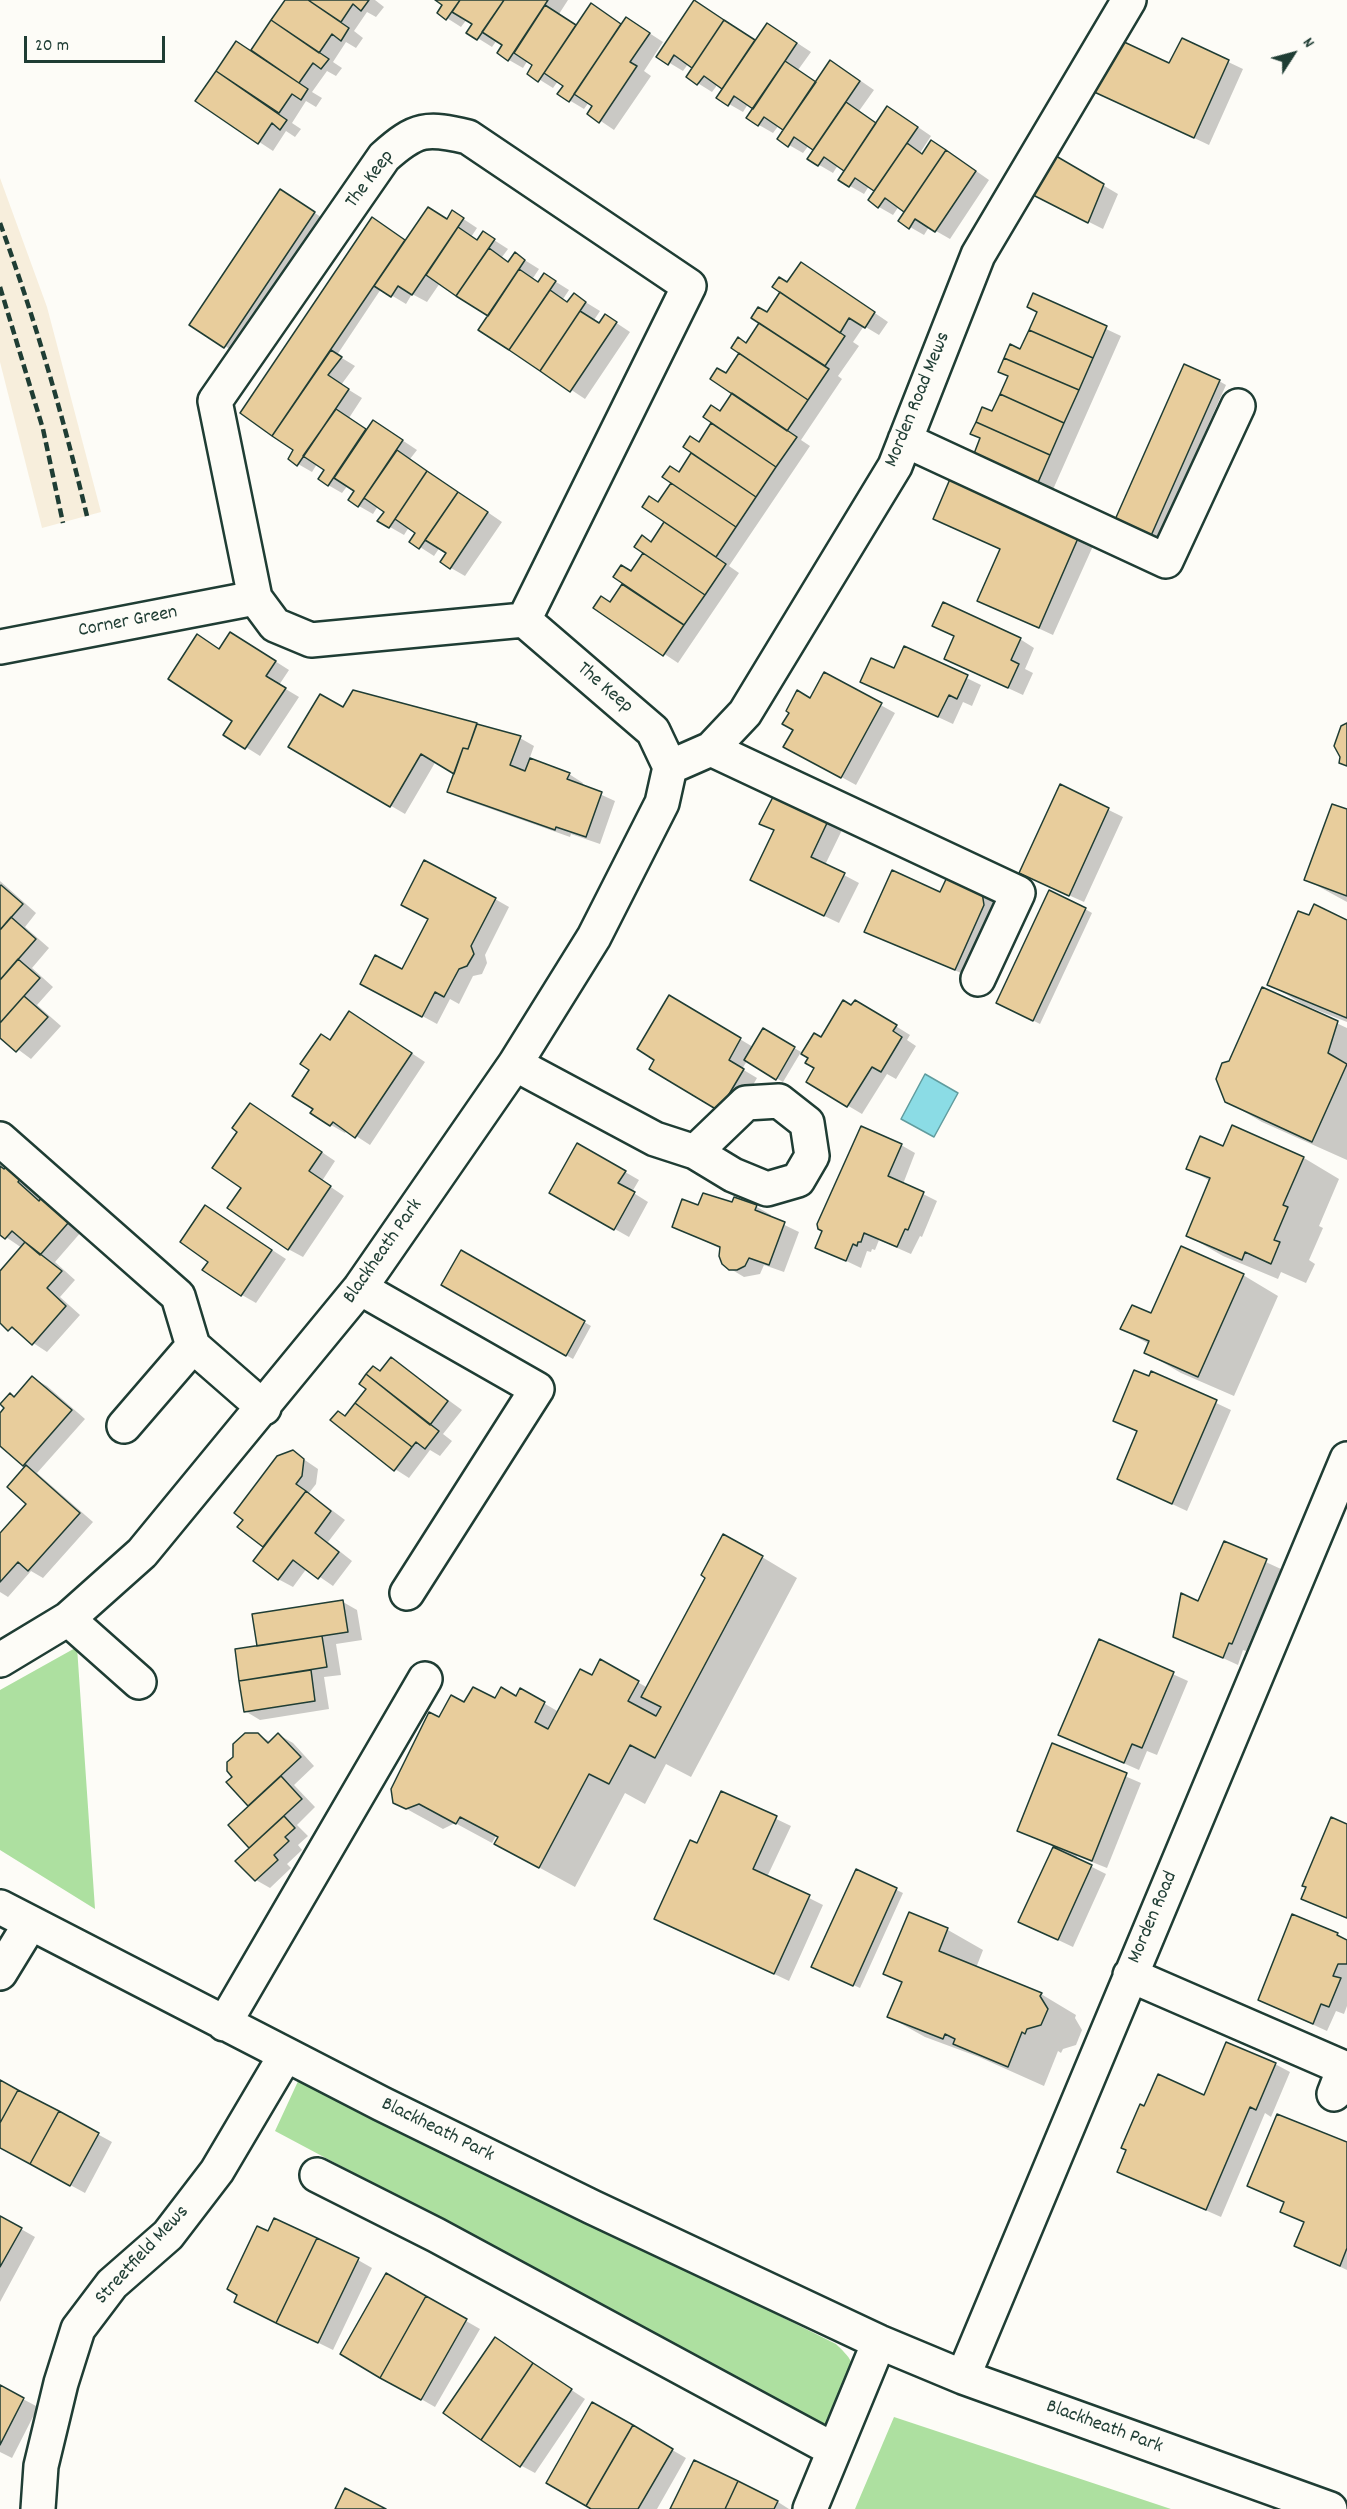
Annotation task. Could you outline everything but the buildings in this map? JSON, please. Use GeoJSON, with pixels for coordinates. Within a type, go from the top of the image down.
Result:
{"type":"FeatureCollection","features":[{"type":"Feature","properties":{"kind":"street","name":"Morden Road Mews"},"geometry":{"type":"LineString","coordinates":[[670,767],[711,749],[745,712],[895,466],[978,255],[1130,0]]}},
{"type":"Feature","properties":{"kind":"street","name":"The Keep"},"geometry":{"type":"LineString","coordinates":[[524,620],[689,286],[468,137],[436,129],[405,138],[384,157],[215,401],[255,598],[275,625],[311,640],[524,620],[653,731],[670,767]]}},
{"type":"Feature","properties":{"kind":"street"},"geometry":{"type":"LineString","coordinates":[[905,440],[1166,561],[1238,406]]}},
{"type":"Feature","properties":{"kind":"street","name":"Corner Green"},"geometry":{"type":"LineString","coordinates":[[0,647],[255,598]]}},
{"type":"Feature","properties":{"kind":"street"},"geometry":{"type":"LineString","coordinates":[[711,749],[1018,893],[978,979]]}},
{"type":"Feature","properties":{"kind":"street","name":"Blackheath Park"},"geometry":{"type":"LineString","coordinates":[[0,1660],[68,1619],[142,1553],[360,1288],[515,1064],[594,937],[662,803],[670,767]]}},
{"type":"Feature","properties":{"kind":"street"},"geometry":{"type":"LineString","coordinates":[[515,1064],[655,1140],[695,1152]]}},
{"type":"Feature","properties":{"kind":"street"},"geometry":{"type":"LineString","coordinates":[[0,1139],[178,1296],[193,1346],[264,1407]]}},
{"type":"Feature","properties":{"kind":"street"},"geometry":{"type":"LineString","coordinates":[[360,1288],[537,1389],[407,1593]]}},
{"type":"Feature","properties":{"kind":"street"},"geometry":{"type":"LineString","coordinates":[[124,1426],[193,1346]]}},
{"type":"Feature","properties":{"kind":"street","name":"Morden Road"},"geometry":{"type":"LineString","coordinates":[[963,2377],[1130,1975],[1339,1498],[1347,1459]]}},
{"type":"Feature","properties":{"kind":"street"},"geometry":{"type":"LineString","coordinates":[[68,1619],[139,1682]]}},
{"type":"Feature","properties":{"kind":"street"},"geometry":{"type":"LineString","coordinates":[[224,2024],[425,1679]]}},
{"type":"Feature","properties":{"kind":"street","name":"Blackheath Park"},"geometry":{"type":"LineString","coordinates":[[0,1907],[285,2056],[592,2207],[879,2342],[963,2377],[1330,2509]]}},
{"type":"Feature","properties":{"kind":"street"},"geometry":{"type":"LineString","coordinates":[[0,1973],[30,1924]]}},
{"type":"Feature","properties":{"kind":"street"},"geometry":{"type":"LineString","coordinates":[[1130,1975],[1344,2068],[1334,2094]]}},
{"type":"Feature","properties":{"kind":"street","name":"Streetfield Mews"},"geometry":{"type":"LineString","coordinates":[[38,2509],[41,2466],[61,2383],[78,2329],[112,2284],[168,2235],[210,2180],[285,2056]]}},
{"type":"Feature","properties":{"kind":"street"},"geometry":{"type":"LineString","coordinates":[[317,2175],[446,2241],[834,2450]]}},
{"type":"Feature","properties":{"kind":"street"},"geometry":{"type":"LineString","coordinates":[[810,2509],[879,2342]]}},
{"type":"Feature","properties":{"kind":"shaded area"},"geometry":{"type":"Polygon","coordinates":[[[0,178],[47,307],[101,512],[42,528],[0,362],[0,178]]]}},
{"type":"Feature","properties":{"kind":"green space"},"geometry":{"type":"Polygon","coordinates":[[[77,1647],[95,1909],[0,1850],[0,1690],[77,1647]]]}},
{"type":"Feature","properties":{"kind":"green space"},"geometry":{"type":"Polygon","coordinates":[[[300,2077],[836,2344],[849,2357],[852,2378],[835,2415],[828,2422],[820,2425],[812,2425],[804,2421],[786,2403],[275,2131],[300,2077]]]}},
{"type":"Feature","properties":{"kind":"green space"},"geometry":{"type":"Polygon","coordinates":[[[894,2417],[1171,2509],[855,2509],[894,2417]]]}},
{"type":"Feature","properties":{"kind":"water"},"geometry":{"type":"Polygon","coordinates":[[[925,1074],[958,1093],[934,1137],[901,1119],[925,1074]]]}},
{"type":"Feature","properties":{"kind":"railway"},"geometry":{"type":"LineString","coordinates":[[0,223],[48,368],[87,516]]}},
{"type":"Feature","properties":{"kind":"railway"},"geometry":{"type":"LineString","coordinates":[[0,287],[43,429],[63,523]]}}]}
